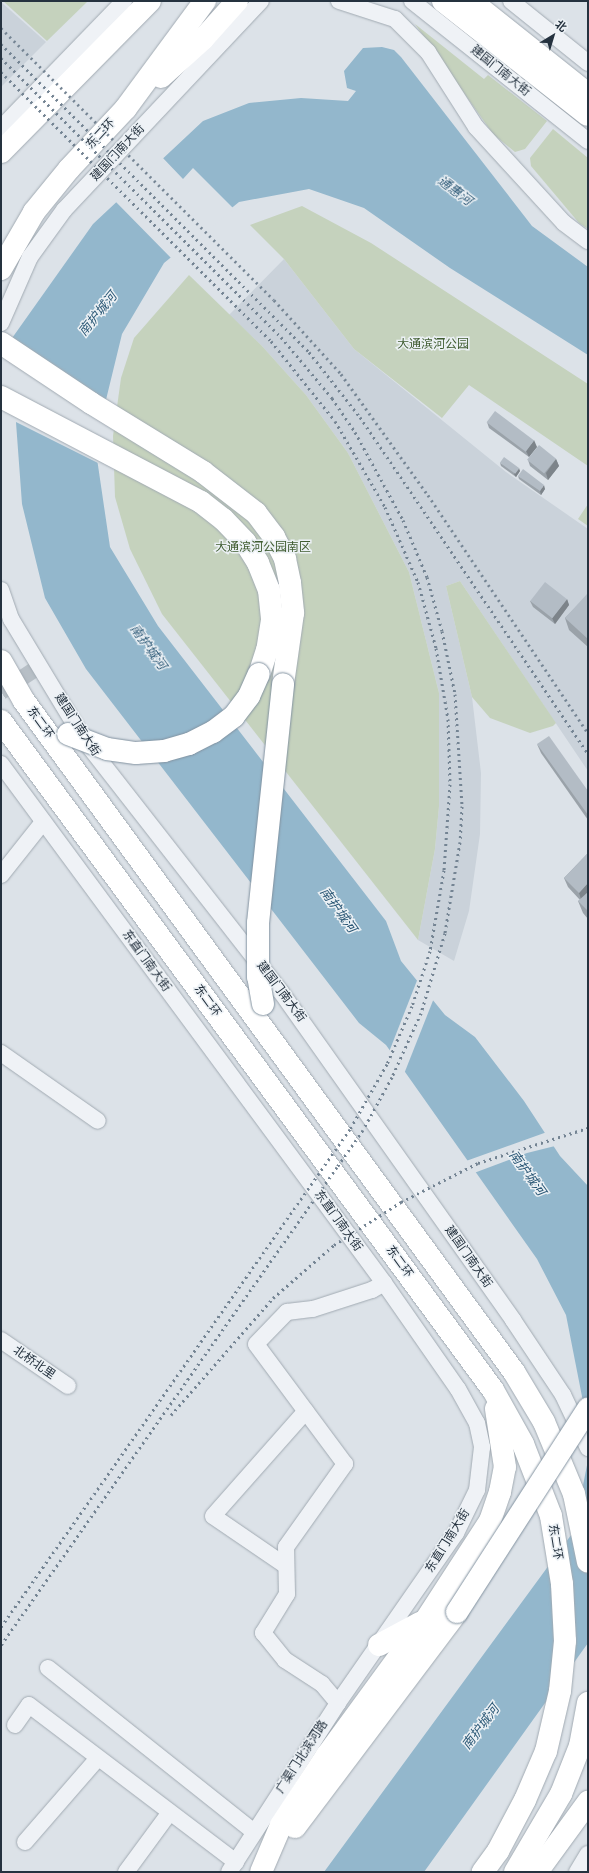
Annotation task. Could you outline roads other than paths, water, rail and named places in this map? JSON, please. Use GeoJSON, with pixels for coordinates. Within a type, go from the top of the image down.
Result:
{"type":"FeatureCollection","features":[{"type":"Feature","properties":{"kind":"highway"},"geometry":{"type":"LineString","coordinates":[[1,152],[149,1]]}},
{"type":"Feature","properties":{"kind":"highway","name":"东二环"},"geometry":{"type":"LineString","coordinates":[[1,269],[34,212],[69,169],[126,108],[205,1]]}},
{"type":"Feature","properties":{"kind":"highway"},"geometry":{"type":"LineString","coordinates":[[126,108],[203,39],[237,1]]}},
{"type":"Feature","properties":{"kind":"highway"},"geometry":{"type":"LineString","coordinates":[[443,1],[588,115]]}},
{"type":"Feature","properties":{"kind":"highway"},"geometry":{"type":"LineString","coordinates":[[471,1],[588,94]]}},
{"type":"Feature","properties":{"kind":"highway"},"geometry":{"type":"LineString","coordinates":[[1,343],[91,404],[170,451],[233,494],[256,513],[274,537],[285,559],[293,613],[283,684],[258,923],[258,977],[263,1004],[308,1091]]}},
{"type":"Feature","properties":{"kind":"highway"},"geometry":{"type":"LineString","coordinates":[[1,397],[201,502],[223,519],[245,542],[258,563],[268,590],[272,620],[267,650],[259,674],[249,696],[234,716],[213,732],[189,744],[164,751],[136,753],[107,749],[68,734],[24,701]]}},
{"type":"Feature","properties":{"kind":"highway","name":"东二环"},"geometry":{"type":"LineString","coordinates":[[1,661],[24,701],[308,1091],[479,1321],[541,1415],[574,1494],[588,1562]]}},
{"type":"Feature","properties":{"kind":"highway","name":"东二环"},"geometry":{"type":"LineString","coordinates":[[1,721],[493,1390],[523,1444],[551,1516],[562,1584],[565,1641],[560,1691],[546,1751],[525,1800],[498,1850],[482,1872]]}},
{"type":"Feature","properties":{"kind":"highway"},"geometry":{"type":"LineString","coordinates":[[261,1872],[281,1825],[310,1780],[425,1621],[490,1521],[500,1492],[505,1467],[493,1390]]}},
{"type":"Feature","properties":{"kind":"highway"},"geometry":{"type":"LineString","coordinates":[[261,1872],[457,1612],[588,1409]]}},
{"type":"Feature","properties":{"kind":"highway"},"geometry":{"type":"LineString","coordinates":[[379,1645],[425,1621]]}},
{"type":"Feature","properties":{"kind":"highway"},"geometry":{"type":"LineString","coordinates":[[515,1872],[561,1794],[580,1746],[588,1703]]}},
{"type":"Feature","properties":{"kind":"highway"},"geometry":{"type":"LineString","coordinates":[[537,1872],[588,1802]]}},
{"type":"Feature","properties":{"kind":"street"},"geometry":{"type":"LineString","coordinates":[[1,128],[124,1]]}},
{"type":"Feature","properties":{"kind":"street","name":"建国门南大街"},"geometry":{"type":"LineString","coordinates":[[1,323],[30,257],[64,210],[261,1]]}},
{"type":"Feature","properties":{"kind":"street"},"geometry":{"type":"LineString","coordinates":[[339,1],[395,19],[428,52],[476,127],[564,223],[588,241]]}},
{"type":"Feature","properties":{"kind":"street","name":"建国门南大街"},"geometry":{"type":"LineString","coordinates":[[412,1],[588,141]]}},
{"type":"Feature","properties":{"kind":"street"},"geometry":{"type":"LineString","coordinates":[[511,1],[588,63]]}},
{"type":"Feature","properties":{"kind":"street","name":"建国门南大街"},"geometry":{"type":"LineString","coordinates":[[1,590],[11,619],[84,740],[281,992],[563,1395],[588,1448]]}},
{"type":"Feature","properties":{"kind":"street"},"geometry":{"type":"LineString","coordinates":[[1,764],[43,822],[1,875]]}},
{"type":"Feature","properties":{"kind":"street","name":"东直门南大街"},"geometry":{"type":"LineString","coordinates":[[43,822],[384,1283],[458,1388],[477,1423],[482,1447],[478,1490],[456,1533],[379,1645]]}},
{"type":"Feature","properties":{"kind":"street"},"geometry":{"type":"LineString","coordinates":[[1,1053],[98,1121]]}},
{"type":"Feature","properties":{"kind":"street"},"geometry":{"type":"LineString","coordinates":[[338,1703],[322,1684],[285,1660],[263,1633],[287,1594],[286,1547],[345,1464],[256,1344],[286,1312],[313,1309],[372,1290],[384,1283]]}},
{"type":"Feature","properties":{"kind":"street","name":"北桥北里"},"geometry":{"type":"LineString","coordinates":[[1,1340],[68,1386]]}},
{"type":"Feature","properties":{"kind":"street"},"geometry":{"type":"LineString","coordinates":[[286,1566],[213,1516],[306,1411]]}},
{"type":"Feature","properties":{"kind":"street","name":"广渠门北滨河路"},"geometry":{"type":"LineString","coordinates":[[233,1867],[338,1703],[379,1645]]}},
{"type":"Feature","properties":{"kind":"street"},"geometry":{"type":"LineString","coordinates":[[48,1668],[254,1832]]}},
{"type":"Feature","properties":{"kind":"street"},"geometry":{"type":"LineString","coordinates":[[15,1725],[29,1706],[170,1812],[233,1867]]}},
{"type":"Feature","properties":{"kind":"street"},"geometry":{"type":"LineString","coordinates":[[25,1842],[98,1758]]}},
{"type":"Feature","properties":{"kind":"street"},"geometry":{"type":"LineString","coordinates":[[126,1872],[170,1812]]}},
{"type":"Feature","properties":{"kind":"street"},"geometry":{"type":"LineString","coordinates":[[577,1872],[588,1854]]}},
{"type":"Feature","properties":{"kind":"water"},"geometry":{"type":"Polygon","coordinates":[[[382,47],[394,50],[401,57],[532,226],[588,267],[588,355],[450,268],[364,208],[309,189],[239,202],[164,263],[122,334],[95,445],[110,547],[158,626],[386,921],[401,961],[445,1015],[475,1037],[524,1101],[560,1156],[588,1186],[588,1427],[566,1315],[537,1259],[386,1045],[359,1023],[86,669],[45,598],[22,504],[10,341],[93,224],[203,121],[249,103],[301,98],[348,101],[356,91],[347,88],[344,71],[363,48],[382,47]]]}},
{"type":"Feature","properties":{"kind":"water","name":"南护城河"},"geometry":{"type":"Polygon","coordinates":[[[588,1460],[588,1643],[424,1872],[324,1872],[574,1531],[588,1460]]]}},
{"type":"Feature","properties":{"kind":"tunnel"},"geometry":{"type":"LineString","coordinates":[[1,692],[40,666]]}},
{"type":"Feature","properties":{"kind":"railway"},"geometry":{"type":"LineString","coordinates":[[1,28],[274,300],[341,374],[428,495],[588,733]]}},
{"type":"Feature","properties":{"kind":"railway"},"geometry":{"type":"LineString","coordinates":[[1,44],[309,352],[360,417],[588,754]]}},
{"type":"Feature","properties":{"kind":"railway"},"geometry":{"type":"LineString","coordinates":[[1,58],[281,337],[332,398],[355,432],[403,520],[427,577],[442,631],[455,694],[462,806],[460,842],[445,933],[421,1013],[392,1077],[363,1130],[1,1645]]}},
{"type":"Feature","properties":{"kind":"railway"},"geometry":{"type":"LineString","coordinates":[[1,72],[271,341],[335,421],[385,507],[418,582],[436,648],[448,719],[450,784],[444,870],[430,951],[412,1006],[387,1064],[350,1129],[1,1627]]}},
{"type":"Feature","properties":{"kind":"railway"},"geometry":{"type":"LineString","coordinates":[[171,1415],[273,1298],[334,1245],[401,1202],[478,1163],[588,1128]]}},
{"type":"Feature","properties":{"kind":"water label","name":"通惠河"},"geometry":{"type":"Point","coordinates":[454,192]}},
{"type":"Feature","properties":{"kind":"park label","name":"大通滨河公园"},"geometry":{"type":"Point","coordinates":[433,345]}},
{"type":"Feature","properties":{"kind":"park label","name":"大通滨河公园南区"},"geometry":{"type":"Point","coordinates":[263,548]}}]}
